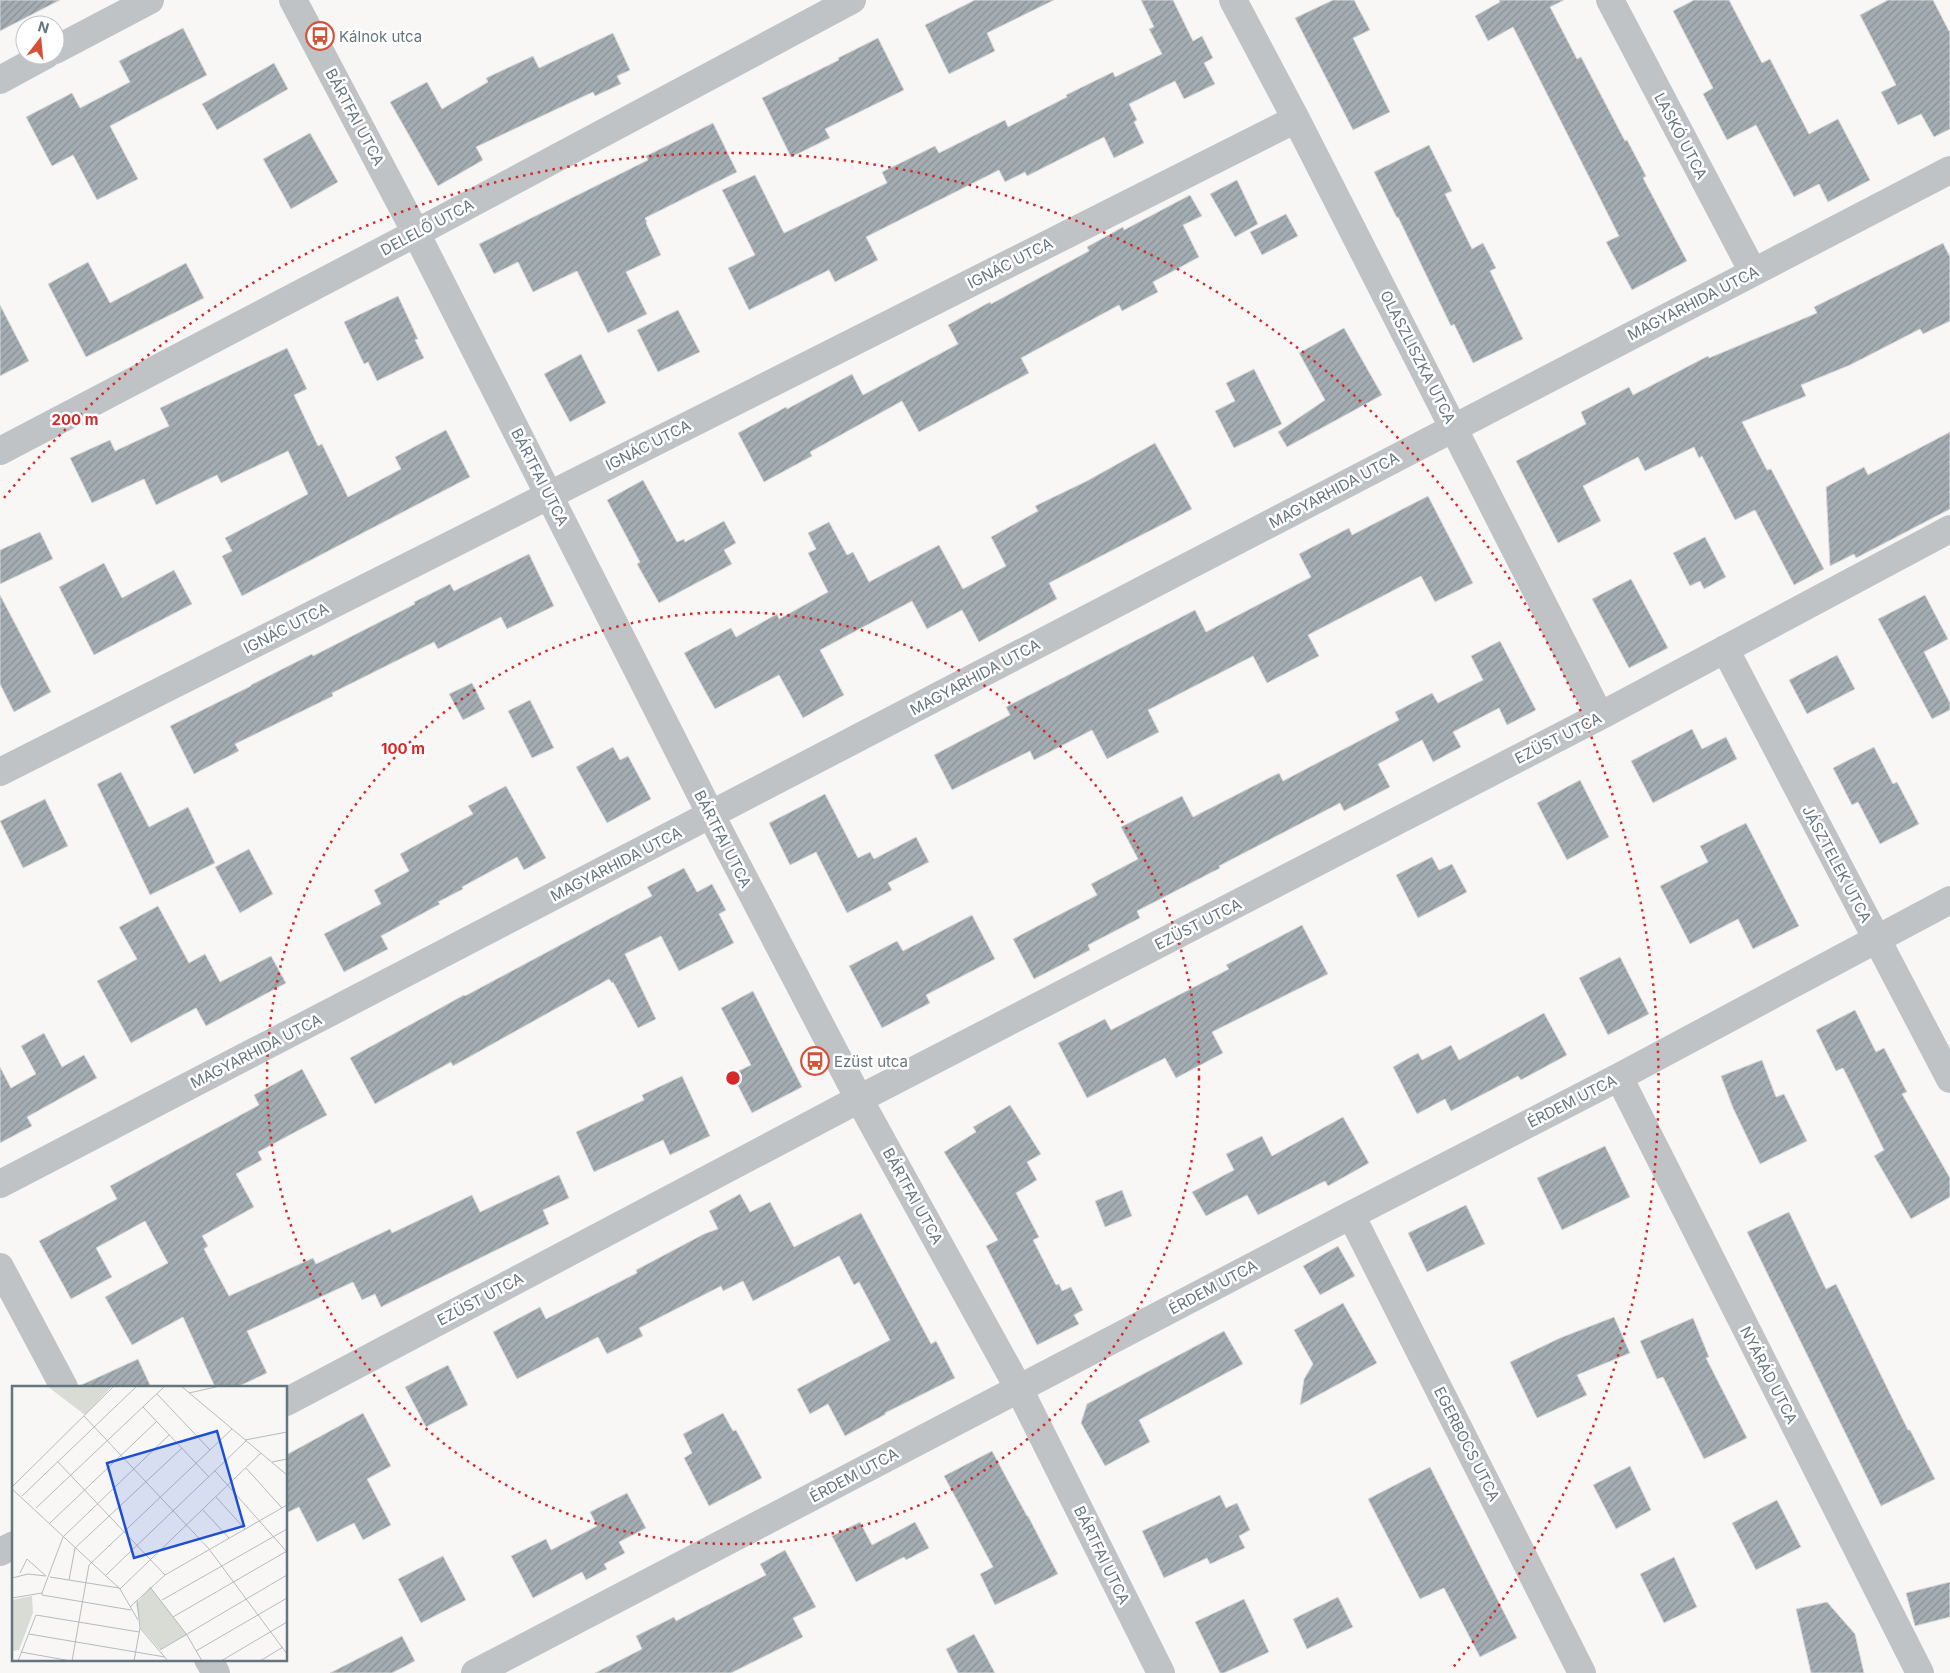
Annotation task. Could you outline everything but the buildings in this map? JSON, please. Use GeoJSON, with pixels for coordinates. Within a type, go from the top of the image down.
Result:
{"type":"FeatureCollection","features":[{"type":"Feature","properties":{"kind":"street"},"geometry":{"type":"LineString","coordinates":[[65,45],[150,0]]}},
{"type":"Feature","properties":{"kind":"street","name":"BÁRTFAI UTCA"},"geometry":{"type":"LineString","coordinates":[[293,0],[416,233],[710,815],[859,1099],[1019,1389],[1161,1673]]}},
{"type":"Feature","properties":{"kind":"street","name":"DELELŐ UTCA"},"geometry":{"type":"LineString","coordinates":[[0,451],[416,233],[852,0]]}},
{"type":"Feature","properties":{"kind":"street","name":"OLASZLISZKA UTCA"},"geometry":{"type":"LineString","coordinates":[[1233,0],[1454,427],[1600,716]]}},
{"type":"Feature","properties":{"kind":"street","name":"LASKÓ UTCA"},"geometry":{"type":"LineString","coordinates":[[1610,0],[1753,272]]}},
{"type":"Feature","properties":{"kind":"street"},"geometry":{"type":"LineString","coordinates":[[0,80],[28,65]]}},
{"type":"Feature","properties":{"kind":"street","name":"IGNÁC UTCA"},"geometry":{"type":"LineString","coordinates":[[0,772],[1296,119]]}},
{"type":"Feature","properties":{"kind":"street","name":"MAGYARHIDA UTCA"},"geometry":{"type":"LineString","coordinates":[[0,1184],[1950,170]]}},
{"type":"Feature","properties":{"kind":"street","name":"EZÜST UTCA"},"geometry":{"type":"LineString","coordinates":[[288,1401],[859,1099],[1600,716],[1950,528]]}},
{"type":"Feature","properties":{"kind":"street","name":"JÁSZTELEK UTCA"},"geometry":{"type":"LineString","coordinates":[[1725,649],[1950,1079]]}},
{"type":"Feature","properties":{"kind":"street","name":"ÉRDEM UTCA"},"geometry":{"type":"LineString","coordinates":[[475,1673],[1351,1215],[1620,1077],[1950,900]]}},
{"type":"Feature","properties":{"kind":"street","name":"NYÁRÁD UTCA"},"geometry":{"type":"LineString","coordinates":[[1620,1077],[1920,1673]]}},
{"type":"Feature","properties":{"kind":"street","name":"EGERBOCS UTCA"},"geometry":{"type":"LineString","coordinates":[[1351,1215],[1582,1673]]}},
{"type":"Feature","properties":{"kind":"street"},"geometry":{"type":"LineString","coordinates":[[0,1267],[63,1386]]}},
{"type":"Feature","properties":{"kind":"street"},"geometry":{"type":"LineString","coordinates":[[0,1552],[12,1545]]}},
{"type":"Feature","properties":{"kind":"street"},"geometry":{"type":"LineString","coordinates":[[209,1660],[216,1673]]}},
{"type":"Feature","properties":{"kind":"place","name":"Kálnok utca"},"geometry":{"type":"Point","coordinates":[320,36]}},
{"type":"Feature","properties":{"kind":"place","name":"Ezüst utca"},"geometry":{"type":"Point","coordinates":[815,1061]}}]}
